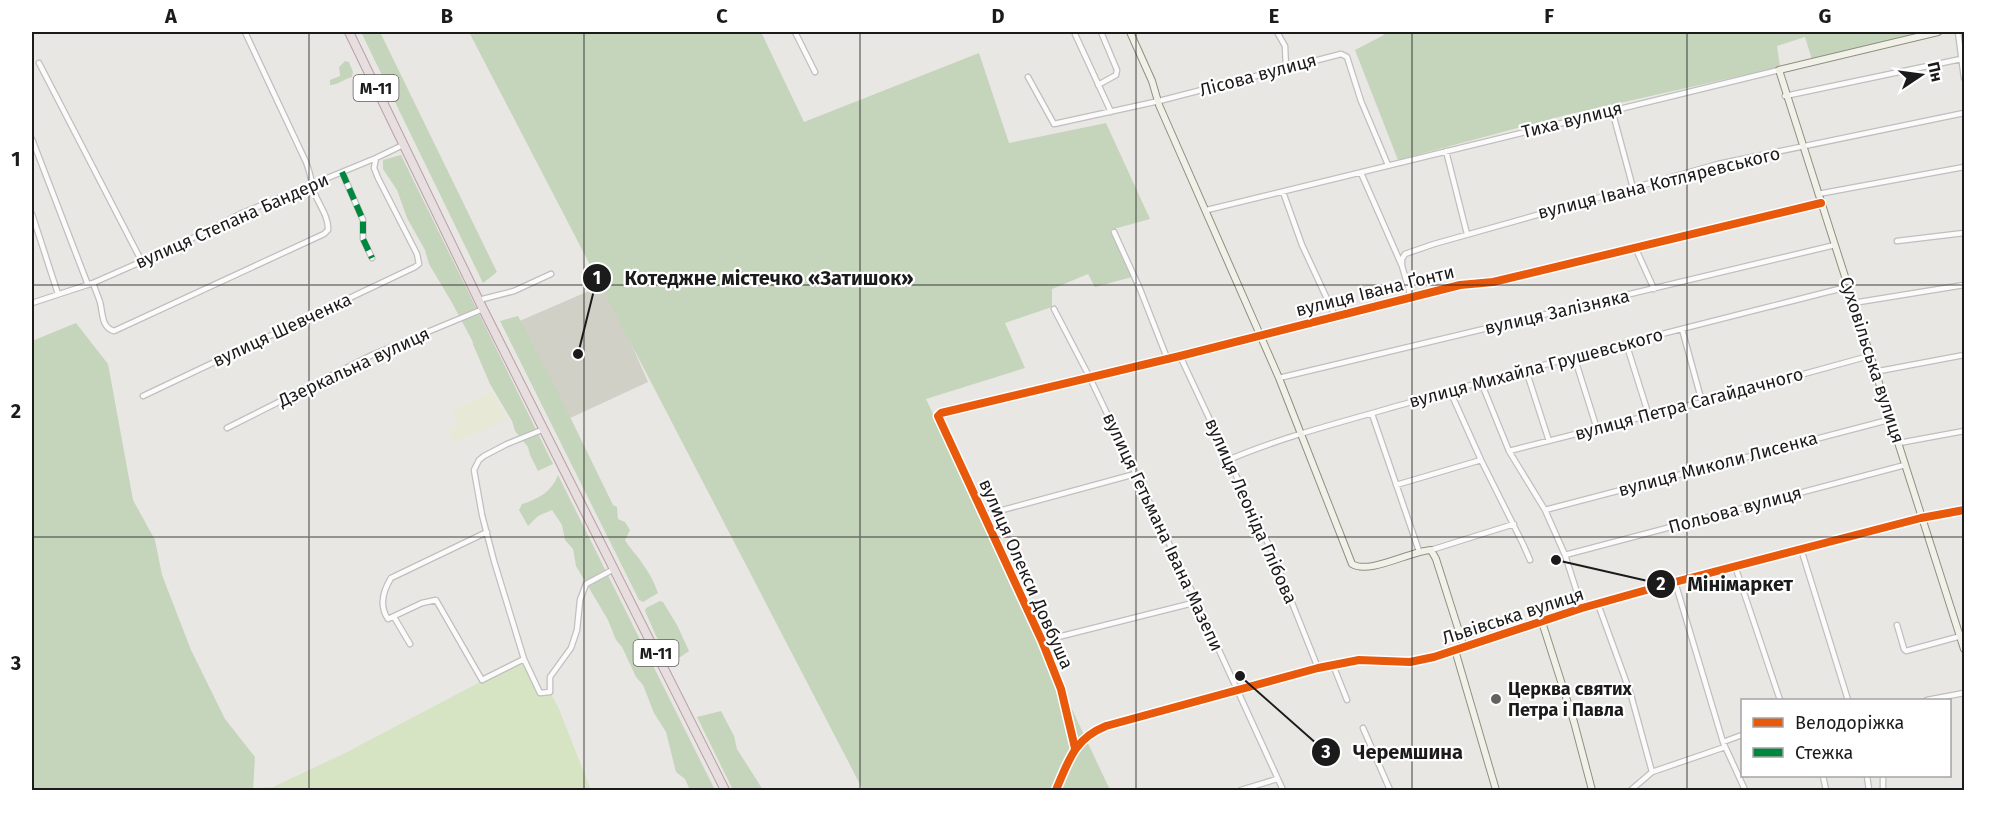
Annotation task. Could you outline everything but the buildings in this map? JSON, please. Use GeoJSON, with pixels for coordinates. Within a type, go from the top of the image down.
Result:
{"type":"FeatureCollection","features":[{"type":"Feature","properties":{"kind":"highway","name":"М-11"},"geometry":{"type":"LineString","coordinates":[[349,32],[483,309],[724,790]]}},
{"type":"Feature","properties":{"kind":"street"},"geometry":{"type":"LineString","coordinates":[[32,139],[90,284],[100,303],[105,325],[114,331],[324,234],[328,226],[312,185],[312,177],[245,32]]}},
{"type":"Feature","properties":{"kind":"street"},"geometry":{"type":"LineString","coordinates":[[795,32],[815,72]]}},
{"type":"Feature","properties":{"kind":"street"},"geometry":{"type":"LineString","coordinates":[[1098,86],[1117,73],[1101,32]]}},
{"type":"Feature","properties":{"kind":"street"},"geometry":{"type":"LineString","coordinates":[[1130,32],[1302,433],[1352,564],[1358,567],[1377,565],[1514,524]]}},
{"type":"Feature","properties":{"kind":"street"},"geometry":{"type":"LineString","coordinates":[[1277,32],[1285,46],[1286,68]]}},
{"type":"Feature","properties":{"kind":"street","name":"Тиха вулиця"},"geometry":{"type":"LineString","coordinates":[[1207,210],[1938,32]]}},
{"type":"Feature","properties":{"kind":"street"},"geometry":{"type":"LineString","coordinates":[[1958,32],[1965,78]]}},
{"type":"Feature","properties":{"kind":"street"},"geometry":{"type":"LineString","coordinates":[[1074,34],[1111,112]]}},
{"type":"Feature","properties":{"kind":"street","name":"Лісова вулиця"},"geometry":{"type":"LineString","coordinates":[[1028,77],[1054,124],[1111,112],[1341,54],[1347,57],[1361,101],[1388,165]]}},
{"type":"Feature","properties":{"kind":"street"},"geometry":{"type":"LineString","coordinates":[[1785,96],[1961,59]]}},
{"type":"Feature","properties":{"kind":"street"},"geometry":{"type":"LineString","coordinates":[[39,63],[142,262]]}},
{"type":"Feature","properties":{"kind":"street","name":"Суховільська вулиця"},"geometry":{"type":"LineString","coordinates":[[1779,70],[1785,96],[1965,649]]}},
{"type":"Feature","properties":{"kind":"street"},"geometry":{"type":"LineString","coordinates":[[1612,110],[1633,188]]}},
{"type":"Feature","properties":{"kind":"street","name":"вулиця Івана Котляревського"},"geometry":{"type":"LineString","coordinates":[[1402,266],[1405,254],[1467,234],[1718,164],[1965,113]]}},
{"type":"Feature","properties":{"kind":"street","name":"вулиця Степана Бандери"},"geometry":{"type":"LineString","coordinates":[[32,303],[90,284],[142,262],[240,214],[403,145]]}},
{"type":"Feature","properties":{"kind":"street"},"geometry":{"type":"LineString","coordinates":[[1446,151],[1467,234]]}},
{"type":"Feature","properties":{"kind":"street","name":"вулиця Шевченка"},"geometry":{"type":"LineString","coordinates":[[143,396],[419,264],[417,254],[378,178],[374,168],[376,158]]}},
{"type":"Feature","properties":{"kind":"street"},"geometry":{"type":"LineString","coordinates":[[1818,194],[1965,167]]}},
{"type":"Feature","properties":{"kind":"street"},"geometry":{"type":"LineString","coordinates":[[342,172],[363,220],[363,239],[372,258]]}},
{"type":"Feature","properties":{"kind":"street"},"geometry":{"type":"LineString","coordinates":[[1361,173],[1402,266],[1411,297]]}},
{"type":"Feature","properties":{"kind":"street"},"geometry":{"type":"LineString","coordinates":[[1283,192],[1302,245],[1335,316]]}},
{"type":"Feature","properties":{"kind":"street","name":"вулиця Івана Ґонти"},"geometry":{"type":"LineString","coordinates":[[938,416],[941,413],[1473,282],[1493,282],[1821,203]]}},
{"type":"Feature","properties":{"kind":"street"},"geometry":{"type":"LineString","coordinates":[[32,214],[58,294]]}},
{"type":"Feature","properties":{"kind":"street"},"geometry":{"type":"LineString","coordinates":[[1114,231],[1167,358]]}},
{"type":"Feature","properties":{"kind":"street"},"geometry":{"type":"LineString","coordinates":[[1897,241],[1965,233]]}},
{"type":"Feature","properties":{"kind":"street","name":"вулиця Залізняка"},"geometry":{"type":"LineString","coordinates":[[1279,378],[1835,245]]}},
{"type":"Feature","properties":{"kind":"street"},"geometry":{"type":"LineString","coordinates":[[1635,248],[1654,289]]}},
{"type":"Feature","properties":{"kind":"street"},"geometry":{"type":"LineString","coordinates":[[479,300],[514,291],[551,274]]}},
{"type":"Feature","properties":{"kind":"street"},"geometry":{"type":"LineString","coordinates":[[1853,303],[1965,285]]}},
{"type":"Feature","properties":{"kind":"street","name":"вулиця Михайла Грушевського"},"geometry":{"type":"LineString","coordinates":[[1228,460],[1302,433],[1574,356],[1847,287]]}},
{"type":"Feature","properties":{"kind":"street","name":"Дзеркальна вулиця"},"geometry":{"type":"LineString","coordinates":[[227,428],[372,355],[483,309]]}},
{"type":"Feature","properties":{"kind":"street","name":"вулиця Гетьмана Івана Мазепи"},"geometry":{"type":"LineString","coordinates":[[1054,309],[1090,378],[1197,602],[1283,790]]}},
{"type":"Feature","properties":{"kind":"street"},"geometry":{"type":"LineString","coordinates":[[1682,329],[1702,402]]}},
{"type":"Feature","properties":{"kind":"street"},"geometry":{"type":"LineString","coordinates":[[1626,343],[1648,416]]}},
{"type":"Feature","properties":{"kind":"street"},"geometry":{"type":"LineString","coordinates":[[1874,372],[1965,355]]}},
{"type":"Feature","properties":{"kind":"street","name":"вулиця Леоніда Глібова"},"geometry":{"type":"LineString","coordinates":[[1180,356],[1271,550],[1318,668]]}},
{"type":"Feature","properties":{"kind":"street"},"geometry":{"type":"LineString","coordinates":[[1574,356],[1597,429]]}},
{"type":"Feature","properties":{"kind":"street","name":"вулиця Петра Сагайдачного"},"geometry":{"type":"LineString","coordinates":[[1509,451],[1702,402],[1869,356]]}},
{"type":"Feature","properties":{"kind":"street"},"geometry":{"type":"LineString","coordinates":[[1526,370],[1549,441]]}},
{"type":"Feature","properties":{"kind":"street"},"geometry":{"type":"LineString","coordinates":[[1481,382],[1509,451],[1545,510],[1565,555],[1582,608]]}},
{"type":"Feature","properties":{"kind":"street"},"geometry":{"type":"LineString","coordinates":[[1450,391],[1530,560]]}},
{"type":"Feature","properties":{"kind":"street"},"geometry":{"type":"LineString","coordinates":[[1372,414],[1419,551]]}},
{"type":"Feature","properties":{"kind":"street","name":"вулиця Олекси Довбуша"},"geometry":{"type":"LineString","coordinates":[[938,416],[1042,641],[1061,690],[1075,748]]}},
{"type":"Feature","properties":{"kind":"street","name":"вулиця Миколи Лисенка"},"geometry":{"type":"LineString","coordinates":[[1545,510],[1892,419]]}},
{"type":"Feature","properties":{"kind":"street"},"geometry":{"type":"LineString","coordinates":[[544,429],[507,444],[479,460],[474,470],[487,532],[524,659],[540,693],[550,692],[550,676],[571,648],[577,630],[580,600],[586,584],[614,569]]}},
{"type":"Feature","properties":{"kind":"street"},"geometry":{"type":"LineString","coordinates":[[1899,443],[1965,431]]}},
{"type":"Feature","properties":{"kind":"street"},"geometry":{"type":"LineString","coordinates":[[1396,485],[1481,460]]}},
{"type":"Feature","properties":{"kind":"street","name":"Польова вулиця"},"geometry":{"type":"LineString","coordinates":[[1565,555],[1905,465]]}},
{"type":"Feature","properties":{"kind":"street"},"geometry":{"type":"LineString","coordinates":[[984,515],[1136,474]]}},
{"type":"Feature","properties":{"kind":"street","name":"Львівська вулиця"},"geometry":{"type":"LineString","coordinates":[[1075,748],[1084,738],[1106,726],[1238,689],[1359,660],[1410,662],[1455,650],[1582,608],[1675,582],[1921,518],[1965,510]]}},
{"type":"Feature","properties":{"kind":"street"},"geometry":{"type":"LineString","coordinates":[[487,532],[391,578],[385,587],[382,600],[385,616],[388,619],[422,603],[436,600],[482,680],[524,659]]}},
{"type":"Feature","properties":{"kind":"street"},"geometry":{"type":"LineString","coordinates":[[1801,549],[1848,699]]}},
{"type":"Feature","properties":{"kind":"street"},"geometry":{"type":"LineString","coordinates":[[1431,550],[1464,647]]}},
{"type":"Feature","properties":{"kind":"street"},"geometry":{"type":"LineString","coordinates":[[1736,566],[1780,699]]}},
{"type":"Feature","properties":{"kind":"street"},"geometry":{"type":"LineString","coordinates":[[1675,582],[1724,744],[1745,790]]}},
{"type":"Feature","properties":{"kind":"street"},"geometry":{"type":"LineString","coordinates":[[1042,641],[1197,602]]}},
{"type":"Feature","properties":{"kind":"street"},"geometry":{"type":"LineString","coordinates":[[1598,604],[1631,695],[1652,772]]}},
{"type":"Feature","properties":{"kind":"street"},"geometry":{"type":"LineString","coordinates":[[394,617],[410,644]]}},
{"type":"Feature","properties":{"kind":"street"},"geometry":{"type":"LineString","coordinates":[[1542,622],[1592,790]]}},
{"type":"Feature","properties":{"kind":"street"},"geometry":{"type":"LineString","coordinates":[[1897,625],[1906,651],[1961,636]]}},
{"type":"Feature","properties":{"kind":"street"},"geometry":{"type":"LineString","coordinates":[[1455,650],[1496,790]]}},
{"type":"Feature","properties":{"kind":"street"},"geometry":{"type":"LineString","coordinates":[[1333,665],[1347,700]]}},
{"type":"Feature","properties":{"kind":"street"},"geometry":{"type":"LineString","coordinates":[[1932,699],[1965,693]]}},
{"type":"Feature","properties":{"kind":"street"},"geometry":{"type":"LineString","coordinates":[[1364,728],[1390,790]]}},
{"type":"Feature","properties":{"kind":"street"},"geometry":{"type":"LineString","coordinates":[[1631,790],[1652,772],[1741,736]]}},
{"type":"Feature","properties":{"kind":"street"},"geometry":{"type":"LineString","coordinates":[[1056,790],[1075,748]]}},
{"type":"Feature","properties":{"kind":"street"},"geometry":{"type":"LineString","coordinates":[[1241,790],[1277,779]]}},
{"type":"Feature","properties":{"kind":"shaded area"},"geometry":{"type":"Polygon","coordinates":[[[605,284],[648,382],[553,426],[508,326],[605,284]]]}},
{"type":"Feature","properties":{"kind":"green space"},"geometry":{"type":"Polygon","coordinates":[[[361,32],[380,32],[497,272],[483,283],[361,32]]]}},
{"type":"Feature","properties":{"kind":"green space"},"geometry":{"type":"Polygon","coordinates":[[[469,32],[761,32],[804,122],[979,53],[1009,143],[1106,123],[1150,219],[1110,230],[1132,277],[1095,287],[1088,274],[1052,289],[1052,307],[1005,323],[1025,368],[926,399],[1110,790],[863,790],[469,32]]]}},
{"type":"Feature","properties":{"kind":"green space"},"geometry":{"type":"Polygon","coordinates":[[[1382,32],[1920,32],[1812,60],[1805,37],[1777,46],[1780,67],[1566,115],[1398,160],[1355,50],[1384,35],[1382,32]]]}},
{"type":"Feature","properties":{"kind":"green space"},"geometry":{"type":"Polygon","coordinates":[[[345,61],[349,62],[353,72],[352,77],[330,85],[330,80],[340,76],[339,67],[345,61]]]}},
{"type":"Feature","properties":{"kind":"green space"},"geometry":{"type":"Polygon","coordinates":[[[401,155],[553,464],[538,471],[528,447],[515,431],[512,421],[490,384],[472,342],[474,344],[429,264],[425,250],[407,218],[397,190],[383,169],[383,160],[401,155]]]}},
{"type":"Feature","properties":{"kind":"green space"},"geometry":{"type":"Polygon","coordinates":[[[518,316],[613,505],[617,507],[618,519],[625,522],[630,530],[625,540],[655,585],[658,593],[643,602],[639,600],[500,321],[518,316]]]}},
{"type":"Feature","properties":{"kind":"green space"},"geometry":{"type":"Polygon","coordinates":[[[76,323],[108,364],[133,500],[155,540],[162,575],[191,650],[225,719],[255,757],[253,790],[32,790],[32,341],[76,323]]]}},
{"type":"Feature","properties":{"kind":"green space"},"geometry":{"type":"Polygon","coordinates":[[[492,391],[507,419],[454,444],[448,430],[457,424],[452,410],[492,391]]]}},
{"type":"Feature","properties":{"kind":"green space"},"geometry":{"type":"Polygon","coordinates":[[[558,475],[715,790],[690,790],[685,779],[676,772],[666,732],[654,713],[643,685],[636,677],[622,647],[616,640],[608,620],[576,566],[573,549],[565,540],[562,525],[552,510],[538,516],[528,526],[519,510],[522,504],[534,500],[548,490],[558,475]]]}},
{"type":"Feature","properties":{"kind":"green space"},"geometry":{"type":"Polygon","coordinates":[[[660,601],[663,602],[677,625],[689,651],[672,663],[645,611],[646,608],[660,601]]]}},
{"type":"Feature","properties":{"kind":"green space"},"geometry":{"type":"Polygon","coordinates":[[[524,659],[540,693],[550,692],[559,709],[591,790],[253,790],[252,788],[273,787],[345,753],[524,659]]]}},
{"type":"Feature","properties":{"kind":"green space"},"geometry":{"type":"Polygon","coordinates":[[[721,711],[734,736],[737,749],[763,790],[733,790],[697,717],[721,711]]]}},
{"type":"Feature","properties":{"kind":"marked path"},"geometry":{"type":"LineString","coordinates":[[342,172],[363,220],[363,239],[372,258]]}},
{"type":"Feature","properties":{"kind":"cycle path"},"geometry":{"type":"LineString","coordinates":[[1075,748],[1061,689],[1042,641],[938,416],[941,413],[1180,356],[1460,285],[1493,282],[1821,203]]}},
{"type":"Feature","properties":{"kind":"cycle path"},"geometry":{"type":"LineString","coordinates":[[1056,790],[1069,760],[1080,744],[1095,731],[1106,726],[1318,668],[1359,660],[1410,662],[1434,657],[1582,608],[1675,582],[1921,518],[1964,510]]}},
{"type":"Feature","properties":{"kind":"place","name":"Котеджне містечко «Затишок»"},"geometry":{"type":"Point","coordinates":[578,354]}},
{"type":"Feature","properties":{"kind":"place","name":"Мінімаркет"},"geometry":{"type":"Point","coordinates":[1556,560]}},
{"type":"Feature","properties":{"kind":"place","name":"Черемшина"},"geometry":{"type":"Point","coordinates":[1240,676]}},
{"type":"Feature","properties":{"kind":"place","name":"Церква святих Петра і Павла"},"geometry":{"type":"Point","coordinates":[1496,699]}}]}
